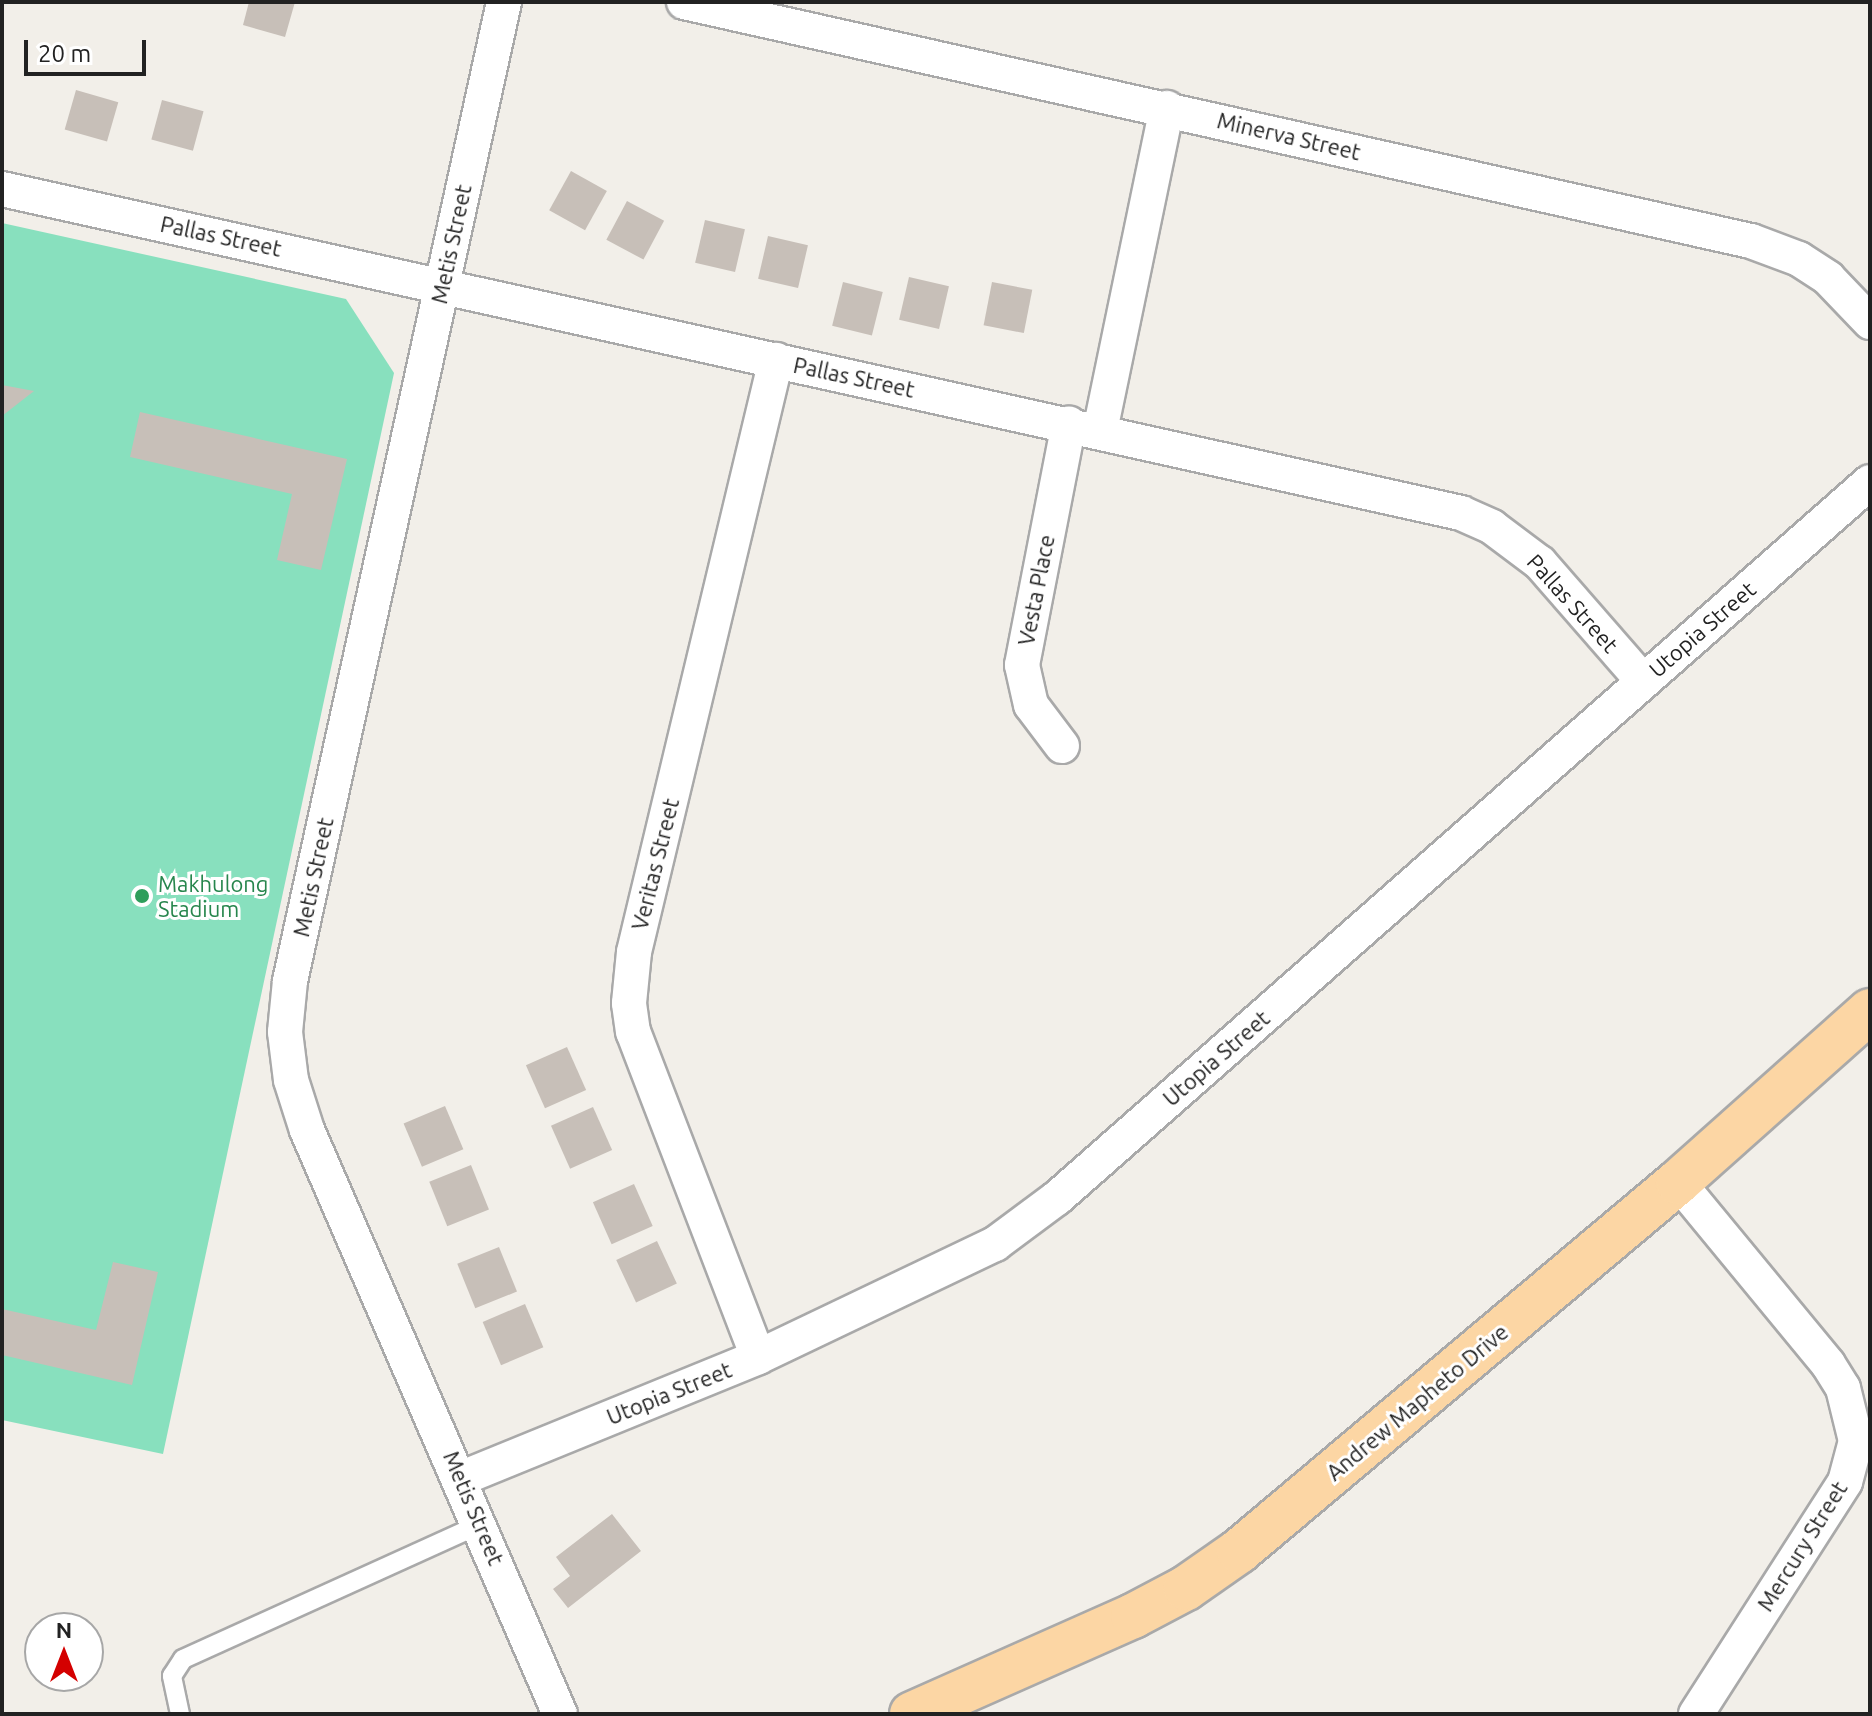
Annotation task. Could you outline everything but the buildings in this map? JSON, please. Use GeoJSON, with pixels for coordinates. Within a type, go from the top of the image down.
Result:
{"type":"FeatureCollection","features":[{"type":"Feature","properties":{"kind":"main road","name":"Andrew Mapheto Drive"},"geometry":{"type":"LineString","coordinates":[[912,1714],[1186,1588],[1239,1551],[1678,1182],[1870,1011]]}},
{"type":"Feature","properties":{"kind":"street","name":"Metis Street"},"geometry":{"type":"LineString","coordinates":[[504,2],[290,981],[285,1032],[291,1080],[307,1130],[462,1478],[560,1714]]}},
{"type":"Feature","properties":{"kind":"street","name":"Minerva Street"},"geometry":{"type":"LineString","coordinates":[[684,2],[1751,241],[1799,259],[1828,278],[1870,322]]}},
{"type":"Feature","properties":{"kind":"street","name":"Vesta Place"},"geometry":{"type":"LineString","coordinates":[[1062,746],[1031,705],[1022,665],[1167,108]]}},
{"type":"Feature","properties":{"kind":"street","name":"Pallas Street"},"geometry":{"type":"LineString","coordinates":[[2,189],[1394,496],[1492,527],[1540,563],[1643,681]]}},
{"type":"Feature","properties":{"kind":"street","name":"Veritas Street"},"geometry":{"type":"LineString","coordinates":[[758,1357],[633,1032],[629,1003],[634,952],[776,360]]}},
{"type":"Feature","properties":{"kind":"street","name":"Utopia Street"},"geometry":{"type":"LineString","coordinates":[[462,1478],[758,1357],[970,1260],[1026,1222],[1870,483]]}},
{"type":"Feature","properties":{"kind":"street","name":"Mercury Street"},"geometry":{"type":"LineString","coordinates":[[1678,1182],[1828,1364],[1843,1388],[1856,1441],[1845,1482],[1696,1714]]}},
{"type":"Feature","properties":{"kind":"lane"},"geometry":{"type":"LineString","coordinates":[[180,1714],[172,1676],[183,1659],[481,1524]]}},
{"type":"Feature","properties":{"kind":"green space","name":"Makhulong Stadium"},"geometry":{"type":"Polygon","coordinates":[[[2,223],[346,299],[394,373],[163,1454],[2,1420],[2,223]]]}},
{"type":"Feature","properties":{"kind":"place","name":"Makhulong Stadium"},"geometry":{"type":"Point","coordinates":[142,896]}}]}
